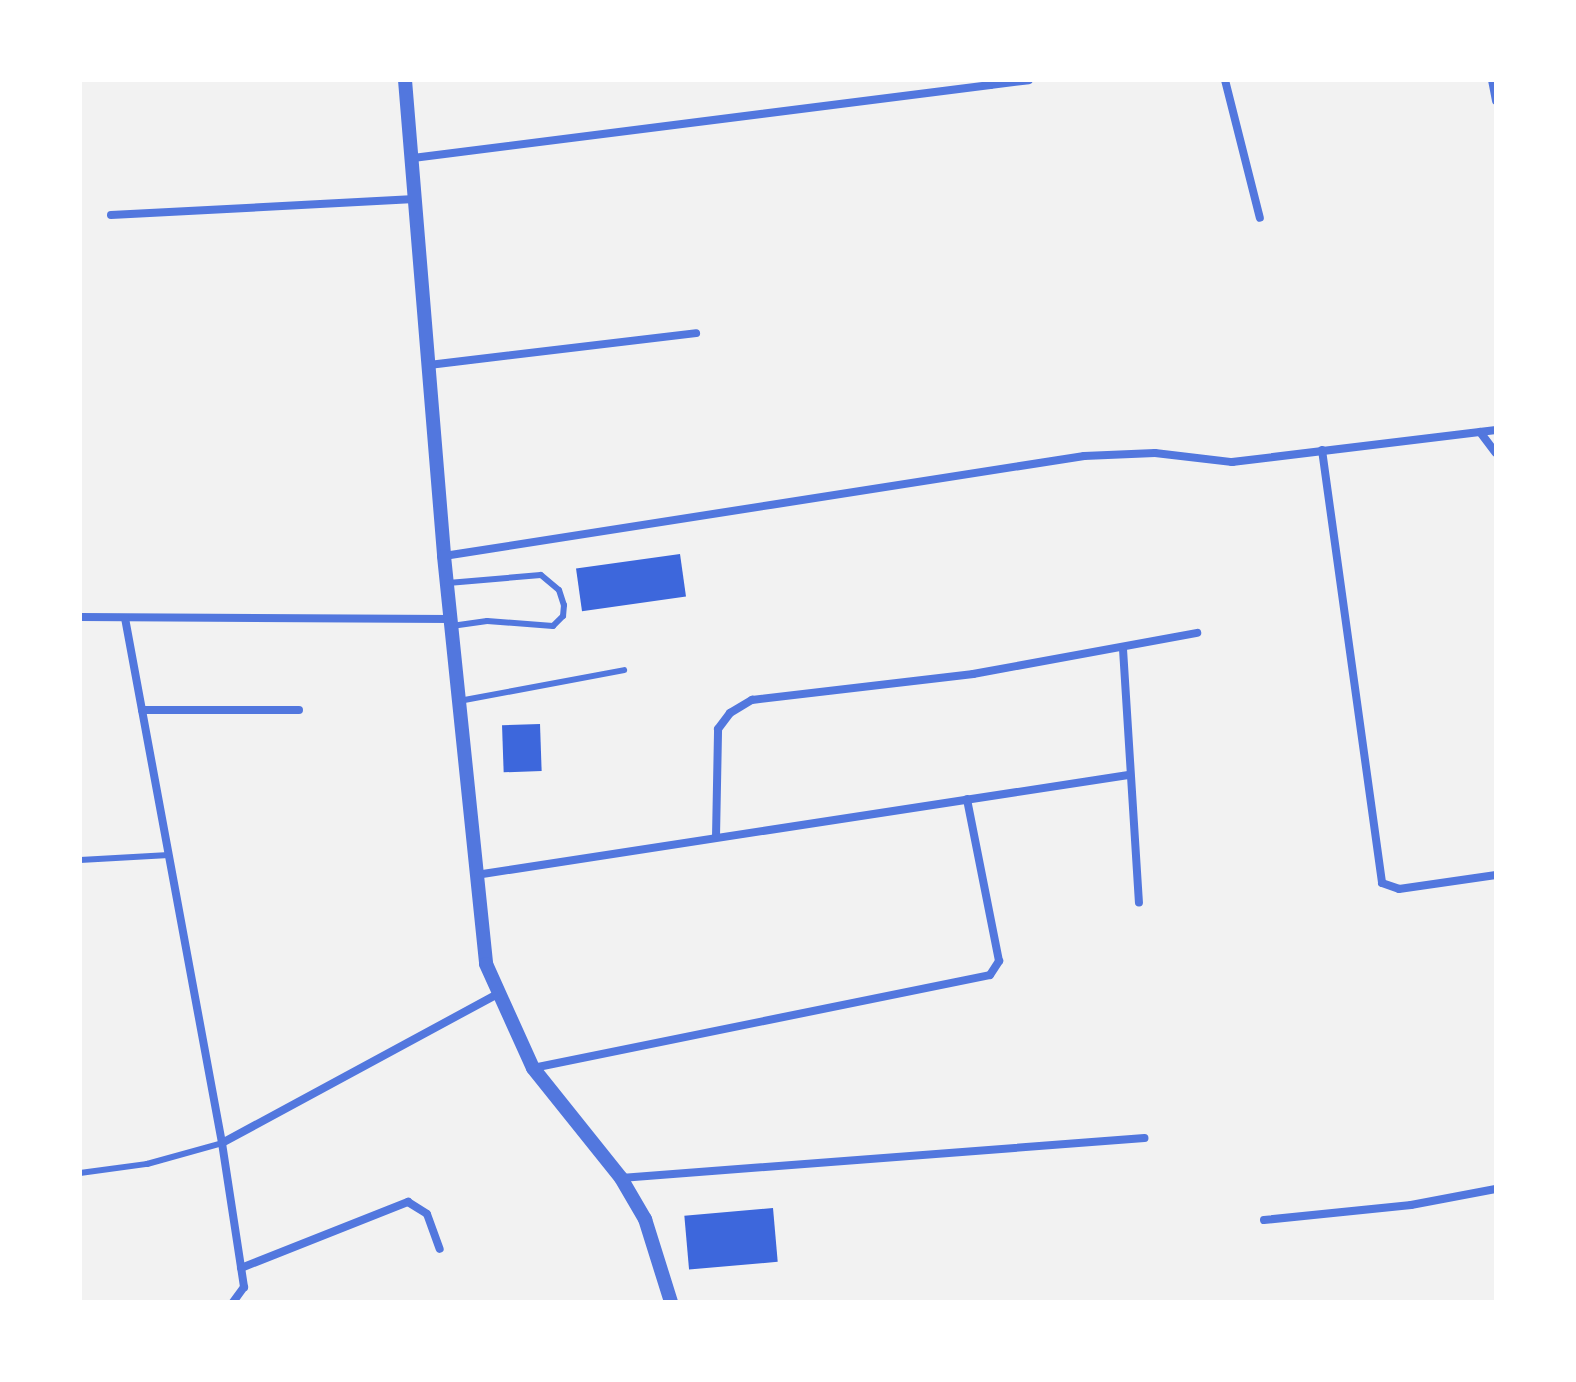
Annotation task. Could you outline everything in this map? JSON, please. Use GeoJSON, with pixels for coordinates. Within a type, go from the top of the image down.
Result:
{"type":"FeatureCollection","features":[{"type":"Feature","properties":{"kind":"street"},"geometry":{"type":"LineString","coordinates":[[405,80],[444,556],[486,964],[533,1068],[621,1178],[645,1219],[671,1302]]}},
{"type":"Feature","properties":{"kind":"street"},"geometry":{"type":"LineString","coordinates":[[413,158],[1029,80]]}},
{"type":"Feature","properties":{"kind":"street"},"geometry":{"type":"LineString","coordinates":[[1225,80],[1260,218]]}},
{"type":"Feature","properties":{"kind":"street"},"geometry":{"type":"LineString","coordinates":[[1494,84],[1496,101]]}},
{"type":"Feature","properties":{"kind":"street"},"geometry":{"type":"LineString","coordinates":[[111,215],[416,199]]}},
{"type":"Feature","properties":{"kind":"street"},"geometry":{"type":"LineString","coordinates":[[429,365],[696,333]]}},
{"type":"Feature","properties":{"kind":"street"},"geometry":{"type":"LineString","coordinates":[[444,556],[1084,456],[1155,453],[1216,463],[1496,430]]}},
{"type":"Feature","properties":{"kind":"street"},"geometry":{"type":"LineString","coordinates":[[1480,432],[1496,453]]}},
{"type":"Feature","properties":{"kind":"street"},"geometry":{"type":"LineString","coordinates":[[1322,450],[1382,883],[1399,889],[1496,875]]}},
{"type":"Feature","properties":{"kind":"street"},"geometry":{"type":"LineString","coordinates":[[80,617],[452,623]]}},
{"type":"Feature","properties":{"kind":"street"},"geometry":{"type":"LineString","coordinates":[[125,618],[222,1143],[243,1294],[233,1302]]}},
{"type":"Feature","properties":{"kind":"street"},"geometry":{"type":"LineString","coordinates":[[716,837],[718,729],[730,713],[752,700],[973,674],[1123,649],[1197,633]]}},
{"type":"Feature","properties":{"kind":"street"},"geometry":{"type":"LineString","coordinates":[[1123,649],[1128,775],[1139,902]]}},
{"type":"Feature","properties":{"kind":"street"},"geometry":{"type":"LineString","coordinates":[[142,710],[299,710]]}},
{"type":"Feature","properties":{"kind":"street"},"geometry":{"type":"LineString","coordinates":[[476,875],[1128,775]]}},
{"type":"Feature","properties":{"kind":"street"},"geometry":{"type":"LineString","coordinates":[[533,1068],[990,975],[999,961],[967,799]]}},
{"type":"Feature","properties":{"kind":"street"},"geometry":{"type":"LineString","coordinates":[[222,1143],[497,994]]}},
{"type":"Feature","properties":{"kind":"street"},"geometry":{"type":"LineString","coordinates":[[621,1178],[1144,1138]]}},
{"type":"Feature","properties":{"kind":"street"},"geometry":{"type":"LineString","coordinates":[[1264,1220],[1411,1205],[1496,1189]]}},
{"type":"Feature","properties":{"kind":"street"},"geometry":{"type":"LineString","coordinates":[[241,1268],[408,1202],[427,1214],[440,1249]]}},
{"type":"Feature","properties":{"kind":"lane"},"geometry":{"type":"LineString","coordinates":[[448,583],[541,575],[559,590],[564,605],[563,616],[553,626],[487,621],[452,623]]}},
{"type":"Feature","properties":{"kind":"lane"},"geometry":{"type":"LineString","coordinates":[[459,701],[624,670]]}},
{"type":"Feature","properties":{"kind":"lane"},"geometry":{"type":"LineString","coordinates":[[80,860],[169,855]]}},
{"type":"Feature","properties":{"kind":"lane"},"geometry":{"type":"LineString","coordinates":[[80,1173],[147,1164],[222,1143]]}},
{"type":"Feature","properties":{"kind":"building"},"geometry":{"type":"Polygon","coordinates":[[[680,554],[686,597],[582,611],[576,569],[680,554]]]}},
{"type":"Feature","properties":{"kind":"building"},"geometry":{"type":"Polygon","coordinates":[[[540,724],[542,771],[504,772],[502,725],[540,724]]]}},
{"type":"Feature","properties":{"kind":"building"},"geometry":{"type":"Polygon","coordinates":[[[773,1208],[778,1262],[689,1270],[684,1216],[773,1208]]]}}]}
